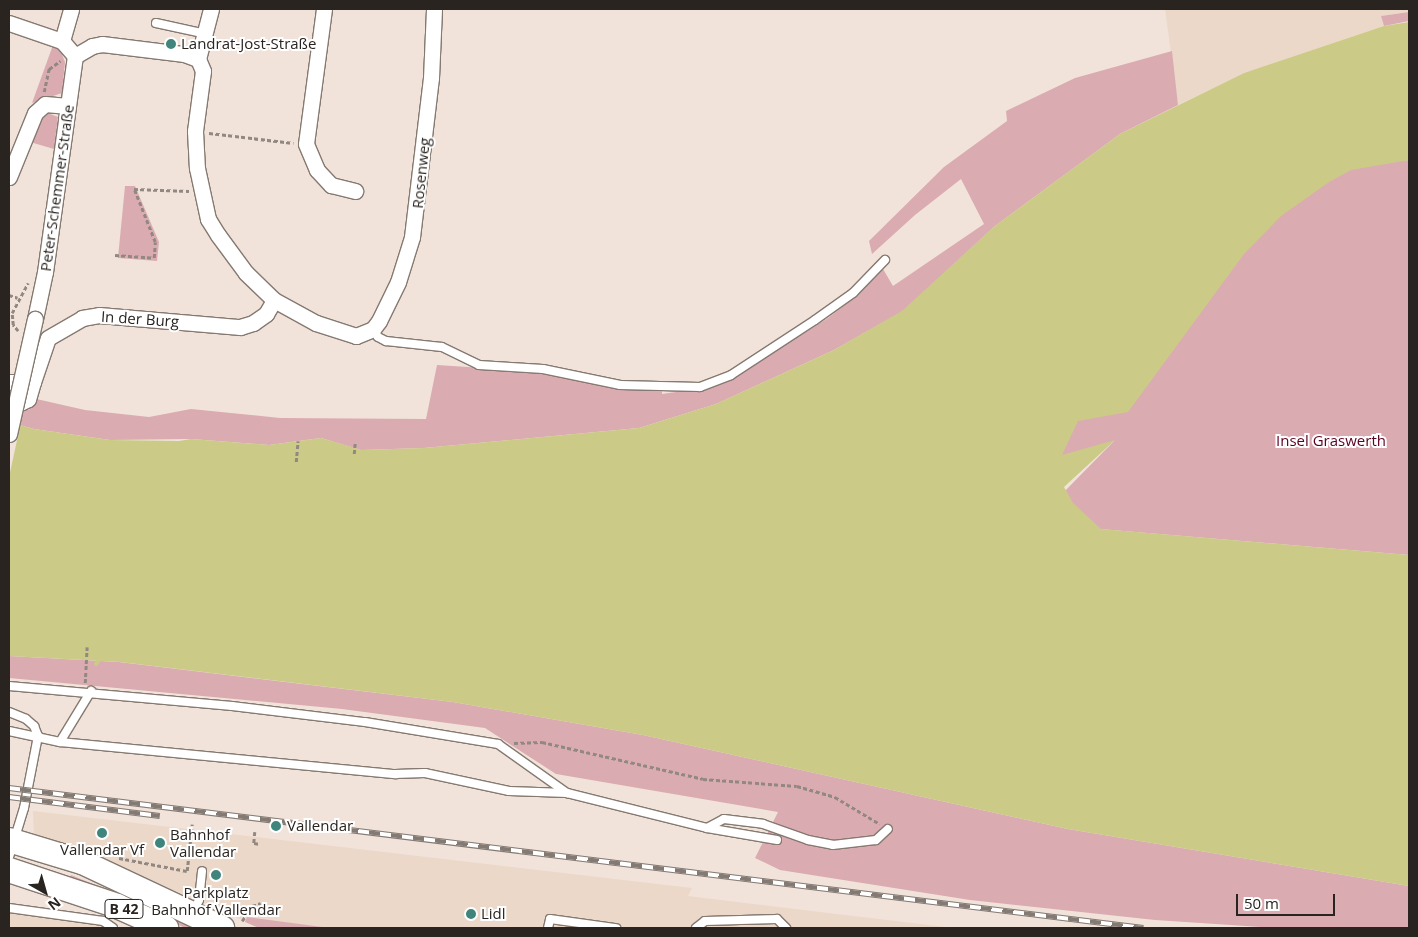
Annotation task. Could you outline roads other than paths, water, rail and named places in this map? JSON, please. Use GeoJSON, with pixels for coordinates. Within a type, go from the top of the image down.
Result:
{"type":"FeatureCollection","features":[{"type":"Feature","properties":{"kind":"main road","name":"B 42"},"geometry":{"type":"LineString","coordinates":[[14,848],[82,862],[193,913],[232,925]]}},
{"type":"Feature","properties":{"kind":"main road","name":"B 42"},"geometry":{"type":"LineString","coordinates":[[14,848],[117,906],[166,928]]}},
{"type":"Feature","properties":{"kind":"street"},"geometry":{"type":"LineString","coordinates":[[71,9],[62,41],[70,57],[102,44],[184,54],[198,59]]}},
{"type":"Feature","properties":{"kind":"street"},"geometry":{"type":"LineString","coordinates":[[211,9],[198,59],[203,71],[195,132],[200,191],[208,219],[218,236],[255,283],[274,300],[337,332],[356,336],[373,329]]}},
{"type":"Feature","properties":{"kind":"street"},"geometry":{"type":"LineString","coordinates":[[324,9],[306,144],[317,170],[331,185],[355,191]]}},
{"type":"Feature","properties":{"kind":"street","name":"Rosenweg"},"geometry":{"type":"LineString","coordinates":[[373,329],[401,275],[416,220],[431,78],[434,9]]}},
{"type":"Feature","properties":{"kind":"street"},"geometry":{"type":"LineString","coordinates":[[9,23],[62,41]]}},
{"type":"Feature","properties":{"kind":"street","name":"Peter-Schemmer-Straße"},"geometry":{"type":"LineString","coordinates":[[9,434],[45,272],[68,106],[70,57]]}},
{"type":"Feature","properties":{"kind":"street"},"geometry":{"type":"LineString","coordinates":[[9,177],[32,119],[40,108],[52,103],[68,106]]}},
{"type":"Feature","properties":{"kind":"street","name":"In der Burg"},"geometry":{"type":"LineString","coordinates":[[9,398],[22,402],[28,399],[48,338],[82,318],[99,315],[240,327],[253,323],[266,314],[274,300]]}},
{"type":"Feature","properties":{"kind":"street"},"geometry":{"type":"LineString","coordinates":[[9,382],[33,382]]}},
{"type":"Feature","properties":{"kind":"lane"},"geometry":{"type":"LineString","coordinates":[[156,23],[206,34]]}},
{"type":"Feature","properties":{"kind":"lane"},"geometry":{"type":"LineString","coordinates":[[373,329],[378,337],[386,341],[442,347],[479,365],[543,369],[620,385],[700,387],[732,375],[815,320],[853,292],[885,260]]}},
{"type":"Feature","properties":{"kind":"lane"},"geometry":{"type":"LineString","coordinates":[[9,686],[88,691],[365,722],[498,744],[567,793]]}},
{"type":"Feature","properties":{"kind":"lane"},"geometry":{"type":"LineString","coordinates":[[60,742],[88,691]]}},
{"type":"Feature","properties":{"kind":"lane"},"geometry":{"type":"LineString","coordinates":[[9,712],[26,719],[34,726],[38,736],[14,848]]}},
{"type":"Feature","properties":{"kind":"lane"},"geometry":{"type":"LineString","coordinates":[[9,731],[60,742],[395,774],[425,773],[509,791],[567,793],[707,828],[777,840]]}},
{"type":"Feature","properties":{"kind":"lane"},"geometry":{"type":"LineString","coordinates":[[707,828],[724,819],[763,824],[808,840],[832,845],[876,840],[888,829]]}},
{"type":"Feature","properties":{"kind":"lane"},"geometry":{"type":"LineString","coordinates":[[193,913],[199,900],[202,871]]}},
{"type":"Feature","properties":{"kind":"lane"},"geometry":{"type":"LineString","coordinates":[[9,908],[103,921],[114,928]]}},
{"type":"Feature","properties":{"kind":"lane"},"geometry":{"type":"LineString","coordinates":[[548,928],[550,918],[616,928]]}},
{"type":"Feature","properties":{"kind":"lane"},"geometry":{"type":"LineString","coordinates":[[696,928],[705,921],[777,919],[786,928]]}},
{"type":"Feature","properties":{"kind":"waterway"},"geometry":{"type":"LineString","coordinates":[[96,664],[102,656]]}},
{"type":"Feature","properties":{"kind":"railway"},"geometry":{"type":"LineString","coordinates":[[9,788],[1143,928]]}},
{"type":"Feature","properties":{"kind":"railway"},"geometry":{"type":"LineString","coordinates":[[9,797],[160,816]]}},
{"type":"Feature","properties":{"kind":"place","name":"Landrat-Jost-Straße"},"geometry":{"type":"Point","coordinates":[171,44]}},
{"type":"Feature","properties":{"kind":"place","name":"Vallendar"},"geometry":{"type":"Point","coordinates":[276,826]}},
{"type":"Feature","properties":{"kind":"place","name":"Vallendar Vf"},"geometry":{"type":"Point","coordinates":[102,833]}},
{"type":"Feature","properties":{"kind":"place","name":"Bahnhof Vallendar"},"geometry":{"type":"Point","coordinates":[160,843]}},
{"type":"Feature","properties":{"kind":"place","name":"Parkplatz Bahnhof Vallendar"},"geometry":{"type":"Point","coordinates":[216,875]}},
{"type":"Feature","properties":{"kind":"place","name":"Lidl"},"geometry":{"type":"Point","coordinates":[471,914]}},
{"type":"Feature","properties":{"kind":"park label","name":"Insel Graswerth"},"geometry":{"type":"Point","coordinates":[1331,441]}}]}
